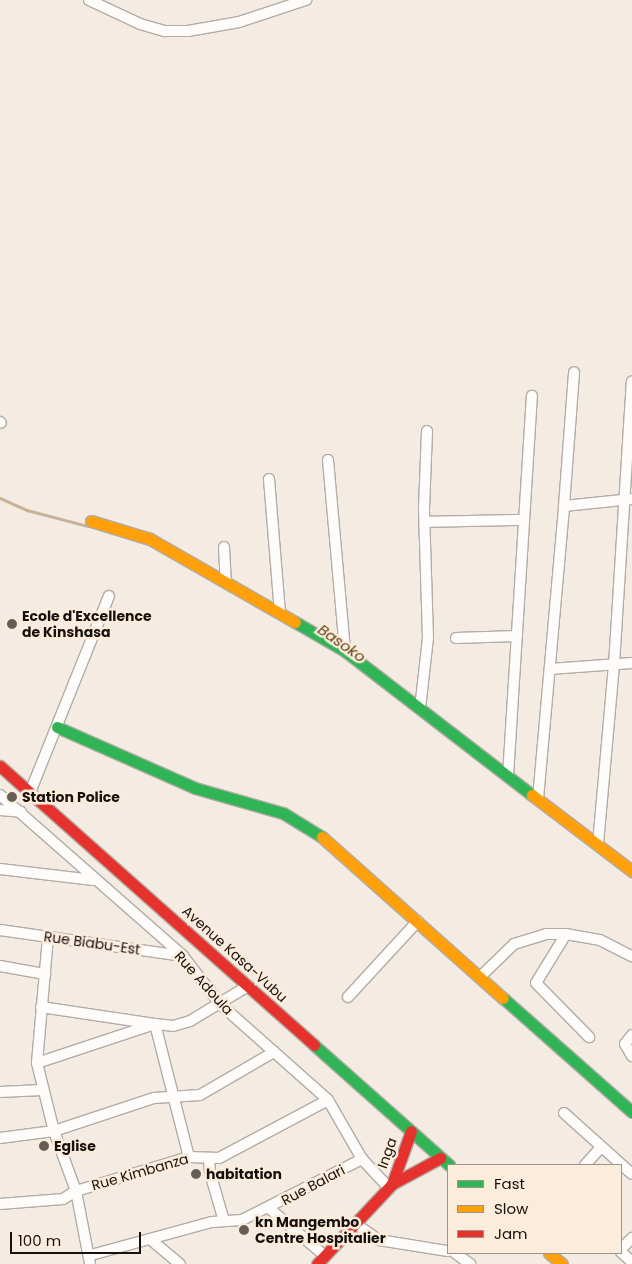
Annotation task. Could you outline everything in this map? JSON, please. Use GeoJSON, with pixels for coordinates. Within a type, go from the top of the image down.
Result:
{"type":"FeatureCollection","features":[{"type":"Feature","properties":{"kind":"street"},"geometry":{"type":"LineString","coordinates":[[90,0],[140,24],[165,31],[188,31],[239,22],[306,0]]}},
{"type":"Feature","properties":{"kind":"street"},"geometry":{"type":"LineString","coordinates":[[538,799],[574,372]]}},
{"type":"Feature","properties":{"kind":"street"},"geometry":{"type":"LineString","coordinates":[[598,844],[627,499],[632,382]]}},
{"type":"Feature","properties":{"kind":"street"},"geometry":{"type":"LineString","coordinates":[[508,776],[522,520],[532,396]]}},
{"type":"Feature","properties":{"kind":"street"},"geometry":{"type":"LineString","coordinates":[[420,709],[428,638],[425,522],[427,431]]}},
{"type":"Feature","properties":{"kind":"street"},"geometry":{"type":"LineString","coordinates":[[328,460],[345,651]]}},
{"type":"Feature","properties":{"kind":"street"},"geometry":{"type":"LineString","coordinates":[[269,479],[280,613]]}},
{"type":"Feature","properties":{"kind":"street"},"geometry":{"type":"LineString","coordinates":[[564,506],[627,499]]}},
{"type":"Feature","properties":{"kind":"street"},"geometry":{"type":"LineString","coordinates":[[425,522],[522,520]]}},
{"type":"Feature","properties":{"kind":"street"},"geometry":{"type":"LineString","coordinates":[[91,521],[150,539],[226,580],[345,651],[632,870]]}},
{"type":"Feature","properties":{"kind":"street"},"geometry":{"type":"LineString","coordinates":[[224,547],[226,580]]}},
{"type":"Feature","properties":{"kind":"street"},"geometry":{"type":"LineString","coordinates":[[31,790],[58,727],[109,596]]}},
{"type":"Feature","properties":{"kind":"street"},"geometry":{"type":"LineString","coordinates":[[456,638],[517,636]]}},
{"type":"Feature","properties":{"kind":"street"},"geometry":{"type":"LineString","coordinates":[[550,669],[632,663]]}},
{"type":"Feature","properties":{"kind":"street"},"geometry":{"type":"LineString","coordinates":[[58,727],[195,788],[283,813],[320,835],[632,1112]]}},
{"type":"Feature","properties":{"kind":"street","name":"Avenue Kasa-Vubu"},"geometry":{"type":"LineString","coordinates":[[0,766],[31,790],[445,1162]]}},
{"type":"Feature","properties":{"kind":"street","name":"Rue Adoula"},"geometry":{"type":"LineString","coordinates":[[0,795],[22,812],[93,880],[183,956],[220,1004],[328,1100],[362,1159],[390,1186]]}},
{"type":"Feature","properties":{"kind":"street"},"geometry":{"type":"LineString","coordinates":[[0,810],[22,812]]}},
{"type":"Feature","properties":{"kind":"street"},"geometry":{"type":"LineString","coordinates":[[0,869],[93,880]]}},
{"type":"Feature","properties":{"kind":"street"},"geometry":{"type":"LineString","coordinates":[[348,997],[418,921]]}},
{"type":"Feature","properties":{"kind":"street","name":"Rue Biabu-Est"},"geometry":{"type":"LineString","coordinates":[[0,930],[183,956]]}},
{"type":"Feature","properties":{"kind":"street"},"geometry":{"type":"LineString","coordinates":[[481,976],[514,944],[546,934],[566,934],[600,940],[632,956]]}},
{"type":"Feature","properties":{"kind":"street"},"geometry":{"type":"LineString","coordinates":[[566,934],[536,983],[589,1037]]}},
{"type":"Feature","properties":{"kind":"street"},"geometry":{"type":"LineString","coordinates":[[48,937],[36,1063],[54,1131],[76,1191],[90,1259]]}},
{"type":"Feature","properties":{"kind":"street"},"geometry":{"type":"LineString","coordinates":[[0,966],[45,974]]}},
{"type":"Feature","properties":{"kind":"street"},"geometry":{"type":"LineString","coordinates":[[41,1007],[173,1026],[190,1021],[248,986]]}},
{"type":"Feature","properties":{"kind":"street"},"geometry":{"type":"LineString","coordinates":[[36,1063],[155,1024]]}},
{"type":"Feature","properties":{"kind":"street"},"geometry":{"type":"LineString","coordinates":[[155,1024],[189,1157]]}},
{"type":"Feature","properties":{"kind":"street"},"geometry":{"type":"LineString","coordinates":[[632,1035],[626,1044],[632,1056]]}},
{"type":"Feature","properties":{"kind":"street"},"geometry":{"type":"LineString","coordinates":[[0,1138],[54,1131],[173,1095],[200,1095],[274,1052]]}},
{"type":"Feature","properties":{"kind":"street"},"geometry":{"type":"LineString","coordinates":[[0,1092],[42,1090]]}},
{"type":"Feature","properties":{"kind":"street","name":"Rue Kimbanza"},"geometry":{"type":"LineString","coordinates":[[0,1204],[63,1199],[76,1191],[189,1157],[219,1158],[328,1100]]}},
{"type":"Feature","properties":{"kind":"street"},"geometry":{"type":"LineString","coordinates":[[564,1113],[621,1164]]}},
{"type":"Feature","properties":{"kind":"street","name":"Inga"},"geometry":{"type":"LineString","coordinates":[[321,1260],[390,1186],[411,1132]]}},
{"type":"Feature","properties":{"kind":"street"},"geometry":{"type":"LineString","coordinates":[[586,1164],[601,1146]]}},
{"type":"Feature","properties":{"kind":"street"},"geometry":{"type":"LineString","coordinates":[[209,1158],[210,1173],[224,1221]]}},
{"type":"Feature","properties":{"kind":"street","name":"Rue Balari"},"geometry":{"type":"LineString","coordinates":[[90,1259],[150,1239],[224,1221],[242,1220],[270,1209],[362,1159]]}},
{"type":"Feature","properties":{"kind":"street","name":"Inga"},"geometry":{"type":"LineString","coordinates":[[390,1186],[445,1162]]}},
{"type":"Feature","properties":{"kind":"street"},"geometry":{"type":"LineString","coordinates":[[622,1165],[632,1174]]}},
{"type":"Feature","properties":{"kind":"street"},"geometry":{"type":"LineString","coordinates":[[270,1209],[321,1260]]}},
{"type":"Feature","properties":{"kind":"street"},"geometry":{"type":"LineString","coordinates":[[356,1224],[379,1240],[447,1251]]}},
{"type":"Feature","properties":{"kind":"street"},"geometry":{"type":"LineString","coordinates":[[622,1250],[632,1238]]}},
{"type":"Feature","properties":{"kind":"street"},"geometry":{"type":"LineString","coordinates":[[150,1239],[180,1264]]}},
{"type":"Feature","properties":{"kind":"street"},"geometry":{"type":"LineString","coordinates":[[622,1252],[632,1262]]}},
{"type":"Feature","properties":{"kind":"street"},"geometry":{"type":"LineString","coordinates":[[456,1254],[470,1264]]}},
{"type":"Feature","properties":{"kind":"street"},"geometry":{"type":"LineString","coordinates":[[550,1254],[562,1264]]}},
{"type":"Feature","properties":{"kind":"waterway","name":"Basoko"},"geometry":{"type":"LineString","coordinates":[[0,498],[27,510],[88,526]]}},
{"type":"Feature","properties":{"kind":"traffic: fast"},"geometry":{"type":"LineString","coordinates":[[295,622],[345,651],[532,795]]}},
{"type":"Feature","properties":{"kind":"traffic: fast"},"geometry":{"type":"LineString","coordinates":[[57,727],[195,788],[283,813],[322,837]]}},
{"type":"Feature","properties":{"kind":"traffic: fast"},"geometry":{"type":"LineString","coordinates":[[503,998],[632,1112]]}},
{"type":"Feature","properties":{"kind":"traffic: fast"},"geometry":{"type":"LineString","coordinates":[[314,1045],[448,1164]]}},
{"type":"Feature","properties":{"kind":"traffic: slow"},"geometry":{"type":"LineString","coordinates":[[91,521],[150,539],[295,622]]}},
{"type":"Feature","properties":{"kind":"traffic: slow"},"geometry":{"type":"LineString","coordinates":[[532,795],[632,871]]}},
{"type":"Feature","properties":{"kind":"traffic: slow"},"geometry":{"type":"LineString","coordinates":[[322,837],[503,998]]}},
{"type":"Feature","properties":{"kind":"traffic: slow"},"geometry":{"type":"LineString","coordinates":[[550,1254],[562,1264]]}},
{"type":"Feature","properties":{"kind":"traffic: jam"},"geometry":{"type":"LineString","coordinates":[[0,766],[314,1045]]}},
{"type":"Feature","properties":{"kind":"traffic: jam"},"geometry":{"type":"LineString","coordinates":[[392,1184],[411,1131]]}},
{"type":"Feature","properties":{"kind":"traffic: jam"},"geometry":{"type":"LineString","coordinates":[[317,1264],[392,1184],[440,1158]]}},
{"type":"Feature","properties":{"kind":"place","name":"Ecole d'Excellence de Kinshasa"},"geometry":{"type":"Point","coordinates":[12,624]}},
{"type":"Feature","properties":{"kind":"place","name":"Station Police"},"geometry":{"type":"Point","coordinates":[12,797]}},
{"type":"Feature","properties":{"kind":"place","name":"Eglise"},"geometry":{"type":"Point","coordinates":[44,1146]}},
{"type":"Feature","properties":{"kind":"place","name":"habitation"},"geometry":{"type":"Point","coordinates":[196,1174]}},
{"type":"Feature","properties":{"kind":"place","name":"kn Mangembo Centre Hospitalier"},"geometry":{"type":"Point","coordinates":[244,1230]}}]}
